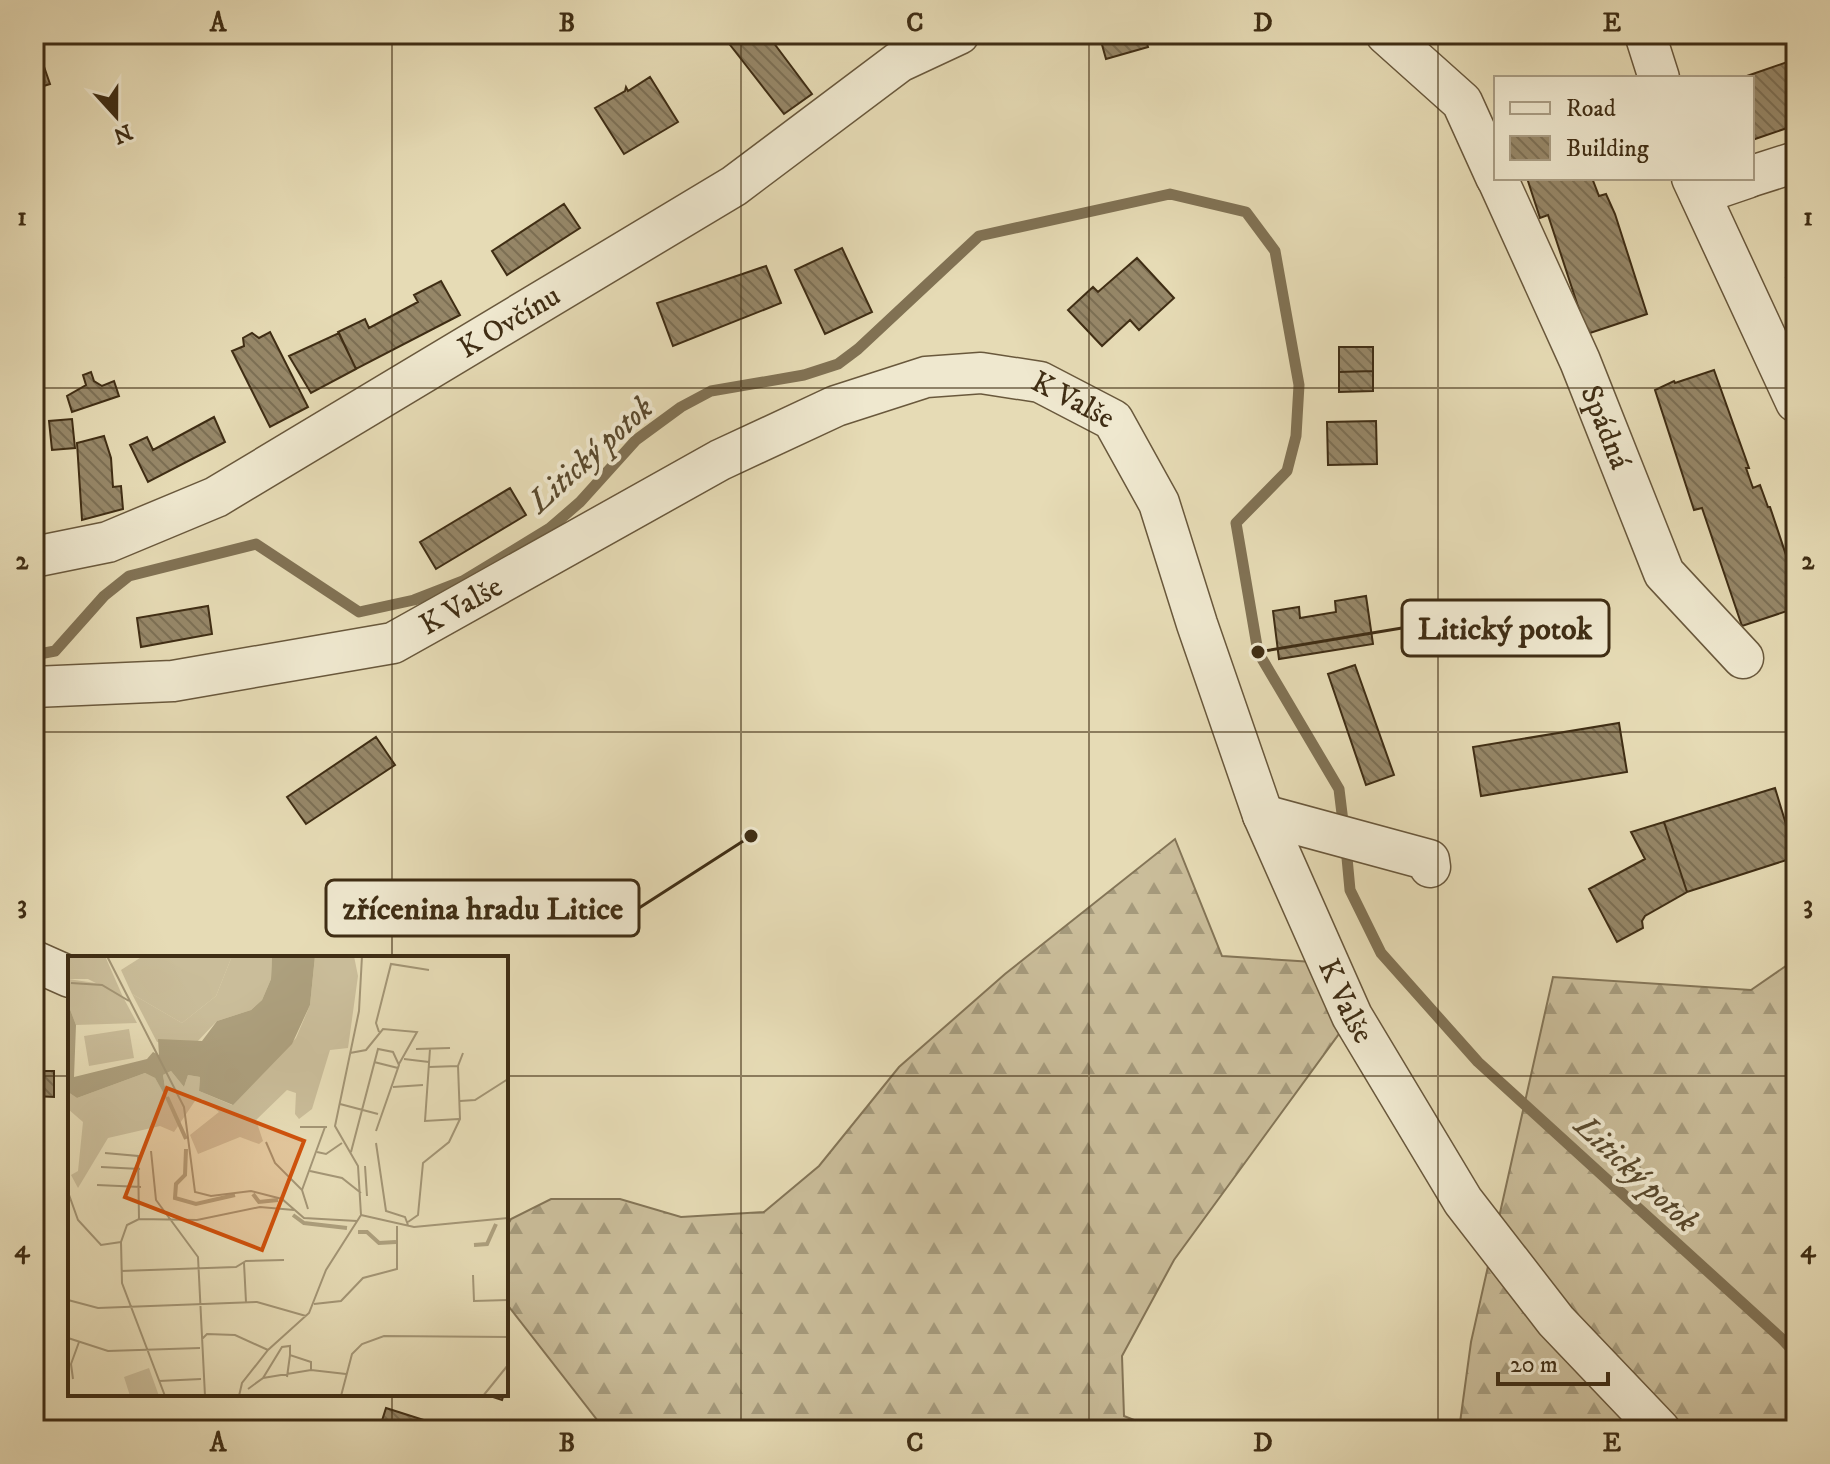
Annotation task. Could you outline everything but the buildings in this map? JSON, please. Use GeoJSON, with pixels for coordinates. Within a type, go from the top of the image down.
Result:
{"type":"FeatureCollection","features":[{"type":"Feature","properties":{"kind":"street","name":"K Ovčínu"},"geometry":{"type":"LineString","coordinates":[[34,557],[108,542],[216,497],[734,186],[899,62],[959,34]]}},
{"type":"Feature","properties":{"kind":"street","name":"Spádná"},"geometry":{"type":"LineString","coordinates":[[1386,34],[1462,102],[1494,173]]}},
{"type":"Feature","properties":{"kind":"street"},"geometry":{"type":"LineString","coordinates":[[1645,34],[1658,76]]}},
{"type":"Feature","properties":{"kind":"street"},"geometry":{"type":"LineString","coordinates":[[1754,176],[1796,162]]}},
{"type":"Feature","properties":{"kind":"street","name":"Spádná"},"geometry":{"type":"LineString","coordinates":[[1497,180],[1580,361],[1664,573],[1743,658]]}},
{"type":"Feature","properties":{"kind":"street"},"geometry":{"type":"LineString","coordinates":[[1732,180],[1696,186],[1795,397]]}},
{"type":"Feature","properties":{"kind":"street","name":"K Valše"},"geometry":{"type":"LineString","coordinates":[[34,687],[173,681],[393,643],[720,460],[836,406],[926,377],[981,373],[1040,382],[1113,420],[1159,503],[1263,815],[1352,1016],[1463,1201],[1556,1321],[1660,1430]]}},
{"type":"Feature","properties":{"kind":"street"},"geometry":{"type":"LineString","coordinates":[[1263,815],[1429,860],[1430,867]]}},
{"type":"Feature","properties":{"kind":"street"},"geometry":{"type":"LineString","coordinates":[[34,961],[68,976]]}},
{"type":"Feature","properties":{"kind":"green space"},"geometry":{"type":"Polygon","coordinates":[[[1175,839],[1222,956],[1329,963],[1352,1016],[1174,1260],[1122,1356],[1124,1416],[1159,1430],[605,1430],[508,1306],[508,1224],[511,1219],[551,1199],[620,1199],[681,1217],[764,1212],[819,1166],[899,1067],[1005,974],[1175,839]]]}},
{"type":"Feature","properties":{"kind":"green space"},"geometry":{"type":"Polygon","coordinates":[[[1796,959],[1796,1338],[1783,1339],[1796,1368],[1796,1430],[1459,1430],[1471,1342],[1553,977],[1751,990],[1796,959]]]}},
{"type":"Feature","properties":{"kind":"waterway","name":"Litický potok"},"geometry":{"type":"LineString","coordinates":[[34,655],[55,651],[104,596],[129,576],[256,544],[359,612],[414,600],[463,581],[550,528],[580,502],[636,440],[681,407],[711,391],[804,375],[838,364],[979,236],[1170,194],[1246,212],[1275,251],[1299,385],[1296,436],[1287,471],[1236,523],[1258,652],[1339,789],[1344,830]]}},
{"type":"Feature","properties":{"kind":"waterway","name":"Litický potok"},"geometry":{"type":"LineString","coordinates":[[1346,847],[1350,890],[1381,953],[1478,1062],[1796,1354]]}},
{"type":"Feature","properties":{"kind":"place","name":"Litický potok"},"geometry":{"type":"Point","coordinates":[1258,652]}},
{"type":"Feature","properties":{"kind":"place","name":"zřícenina hradu Litice"},"geometry":{"type":"Point","coordinates":[751,836]}}]}
